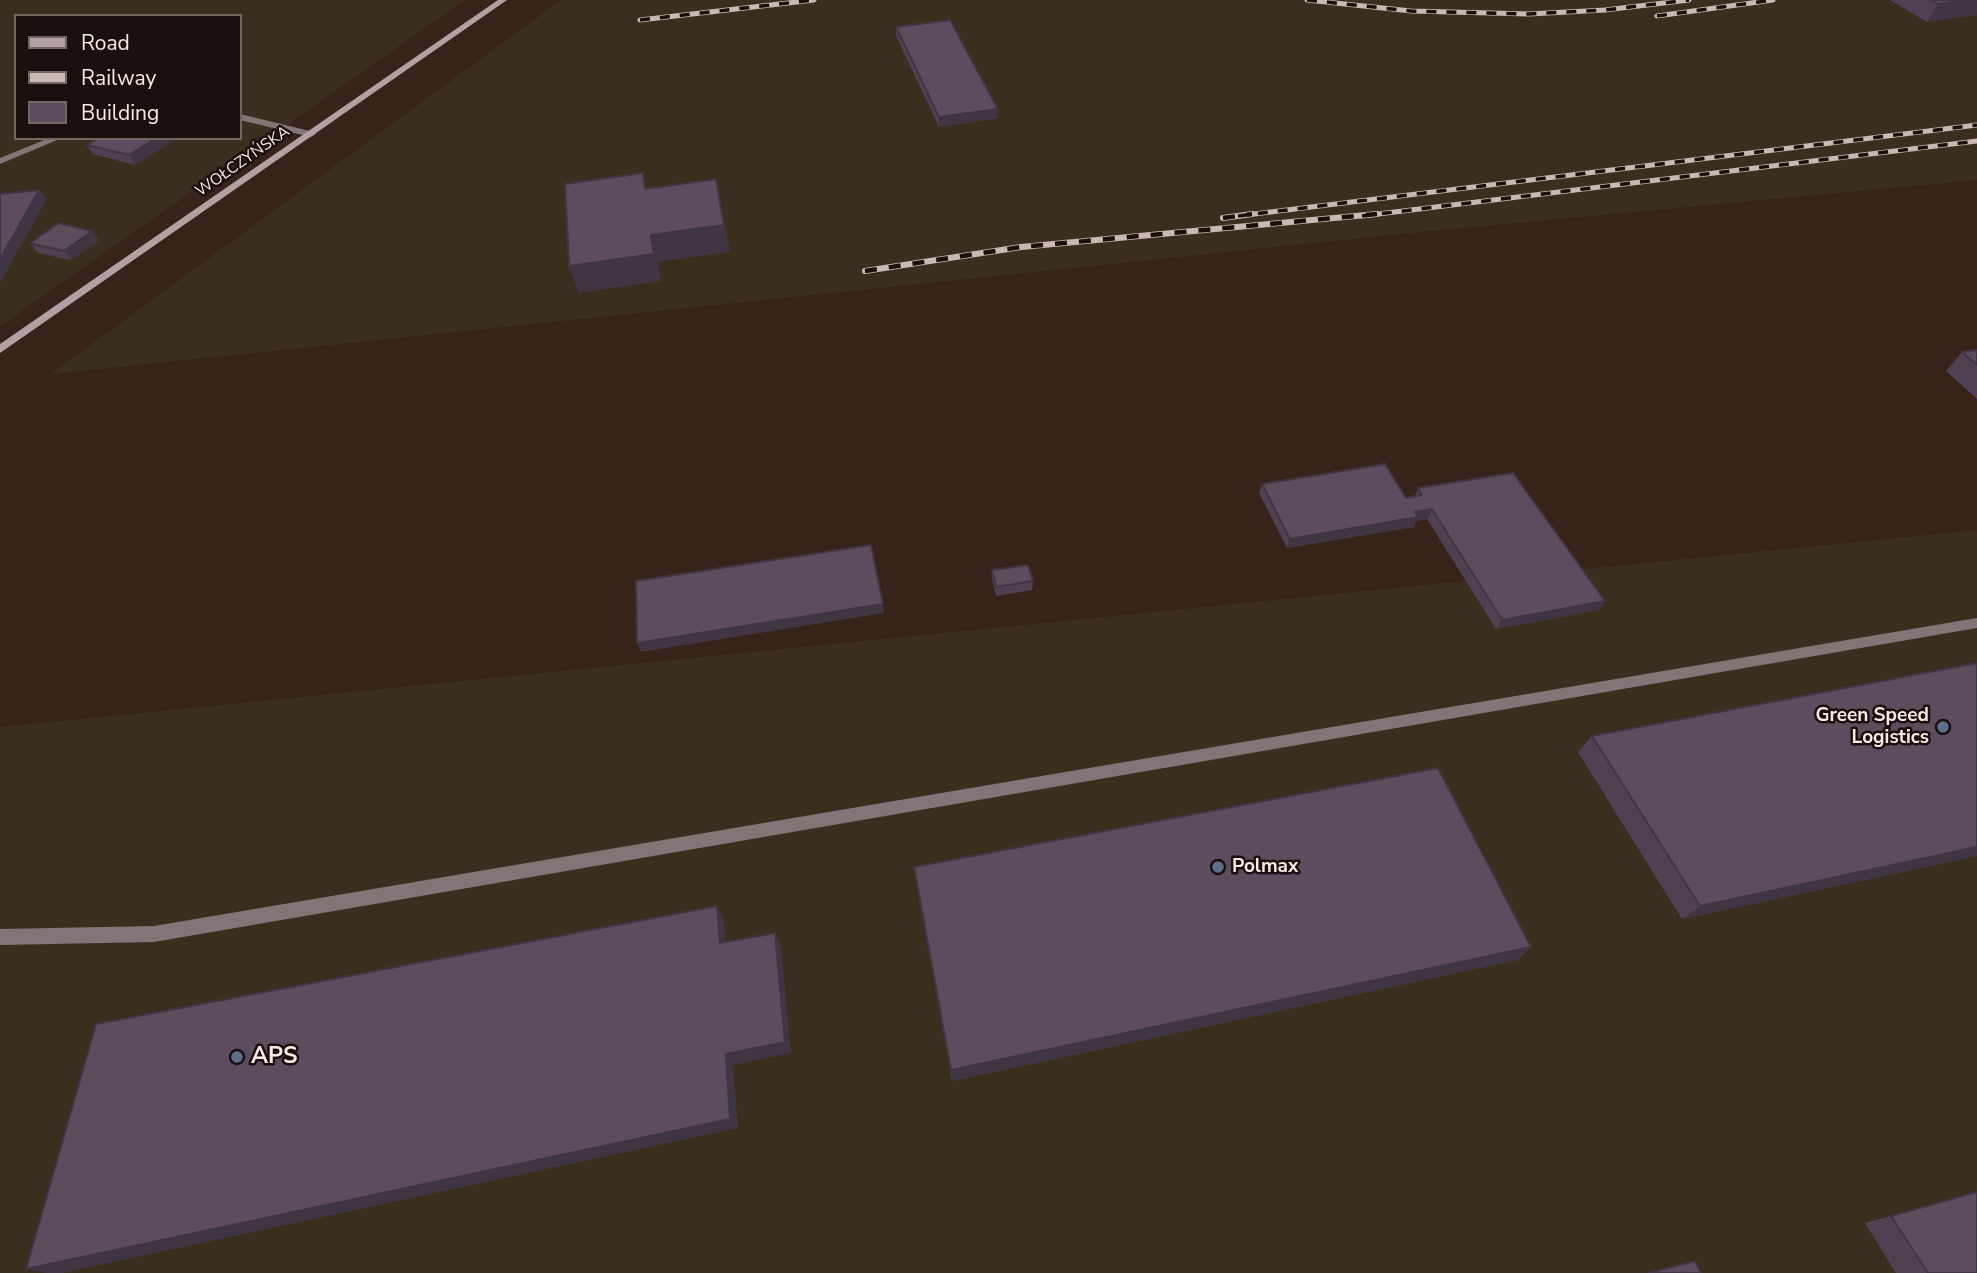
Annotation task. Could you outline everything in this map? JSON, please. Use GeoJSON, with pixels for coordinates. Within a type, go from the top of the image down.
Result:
{"type":"FeatureCollection","features":[{"type":"Feature","properties":{"kind":"street","name":"WOŁCZYŃSKA"},"geometry":{"type":"LineString","coordinates":[[0,349],[503,0]]}},
{"type":"Feature","properties":{"kind":"lane"},"geometry":{"type":"LineString","coordinates":[[242,117],[310,134]]}},
{"type":"Feature","properties":{"kind":"lane"},"geometry":{"type":"LineString","coordinates":[[0,161],[53,140]]}},
{"type":"Feature","properties":{"kind":"lane"},"geometry":{"type":"LineString","coordinates":[[0,937],[155,934],[1977,623]]}},
{"type":"Feature","properties":{"kind":"shaded area"},"geometry":{"type":"Polygon","coordinates":[[[0,0],[465,0],[0,326],[0,0]]]}},
{"type":"Feature","properties":{"kind":"shaded area"},"geometry":{"type":"Polygon","coordinates":[[[561,0],[1977,0],[1977,180],[1420,232],[51,374],[561,0]]]}},
{"type":"Feature","properties":{"kind":"shaded area"},"geometry":{"type":"Polygon","coordinates":[[[1977,530],[1977,1273],[0,1273],[0,727],[1977,530]]]}},
{"type":"Feature","properties":{"kind":"building"},"geometry":{"type":"Polygon","coordinates":[[[1931,0],[1969,0],[1938,4],[1931,0]]]}},
{"type":"Feature","properties":{"kind":"building"},"geometry":{"type":"Polygon","coordinates":[[[950,20],[998,109],[939,117],[896,27],[950,20]]]}},
{"type":"Feature","properties":{"kind":"building"},"geometry":{"type":"Polygon","coordinates":[[[95,140],[153,140],[129,155],[87,145],[95,140]]]}},
{"type":"Feature","properties":{"kind":"building"},"geometry":{"type":"Polygon","coordinates":[[[643,173],[645,189],[716,179],[724,225],[651,235],[654,254],[569,266],[565,184],[643,173]]]}},
{"type":"Feature","properties":{"kind":"building"},"geometry":{"type":"Polygon","coordinates":[[[39,190],[0,259],[0,194],[39,190]]]}},
{"type":"Feature","properties":{"kind":"building"},"geometry":{"type":"Polygon","coordinates":[[[59,223],[92,231],[64,251],[30,243],[59,223]]]}},
{"type":"Feature","properties":{"kind":"building"},"geometry":{"type":"Polygon","coordinates":[[[1977,350],[1977,365],[1962,352],[1977,350]]]}},
{"type":"Feature","properties":{"kind":"building"},"geometry":{"type":"Polygon","coordinates":[[[1385,464],[1406,498],[1422,495],[1418,488],[1513,473],[1605,601],[1502,620],[1432,509],[1415,512],[1418,517],[1290,539],[1262,484],[1385,464]]]}},
{"type":"Feature","properties":{"kind":"building"},"geometry":{"type":"Polygon","coordinates":[[[871,545],[883,604],[637,643],[636,581],[871,545]]]}},
{"type":"Feature","properties":{"kind":"building"},"geometry":{"type":"Polygon","coordinates":[[[1028,565],[1033,581],[996,587],[992,570],[1028,565]]]}},
{"type":"Feature","properties":{"kind":"building"},"geometry":{"type":"Polygon","coordinates":[[[1977,663],[1977,847],[1700,906],[1592,736],[1977,663]]]}},
{"type":"Feature","properties":{"kind":"building"},"geometry":{"type":"Polygon","coordinates":[[[1438,768],[1531,947],[951,1070],[914,867],[1438,768]]]}},
{"type":"Feature","properties":{"kind":"building"},"geometry":{"type":"Polygon","coordinates":[[[717,906],[720,943],[775,933],[785,1042],[726,1054],[730,1119],[26,1269],[96,1024],[717,906]]]}},
{"type":"Feature","properties":{"kind":"building"},"geometry":{"type":"Polygon","coordinates":[[[1977,1192],[1977,1273],[1928,1273],[1891,1216],[1977,1192]]]}},
{"type":"Feature","properties":{"kind":"building"},"geometry":{"type":"Polygon","coordinates":[[[1695,1261],[1701,1273],[1649,1273],[1695,1261]]]}},
{"type":"Feature","properties":{"kind":"railway"},"geometry":{"type":"LineString","coordinates":[[640,20],[814,0]]}},
{"type":"Feature","properties":{"kind":"railway"},"geometry":{"type":"LineString","coordinates":[[1307,0],[1411,11],[1529,14],[1605,10],[1689,0]]}},
{"type":"Feature","properties":{"kind":"railway"},"geometry":{"type":"LineString","coordinates":[[1657,16],[1773,0]]}},
{"type":"Feature","properties":{"kind":"railway"},"geometry":{"type":"LineString","coordinates":[[1238,216],[1977,125]]}},
{"type":"Feature","properties":{"kind":"railway"},"geometry":{"type":"LineString","coordinates":[[1362,216],[1977,141]]}},
{"type":"Feature","properties":{"kind":"railway"},"geometry":{"type":"LineString","coordinates":[[1223,218],[1252,214]]}},
{"type":"Feature","properties":{"kind":"railway"},"geometry":{"type":"LineString","coordinates":[[865,271],[1021,247],[1377,214]]}},
{"type":"Feature","properties":{"kind":"place","name":"Green Speed Logistics"},"geometry":{"type":"Point","coordinates":[1943,727]}},
{"type":"Feature","properties":{"kind":"place","name":"Polmax"},"geometry":{"type":"Point","coordinates":[1218,867]}},
{"type":"Feature","properties":{"kind":"place","name":"APS"},"geometry":{"type":"Point","coordinates":[237,1057]}}]}
